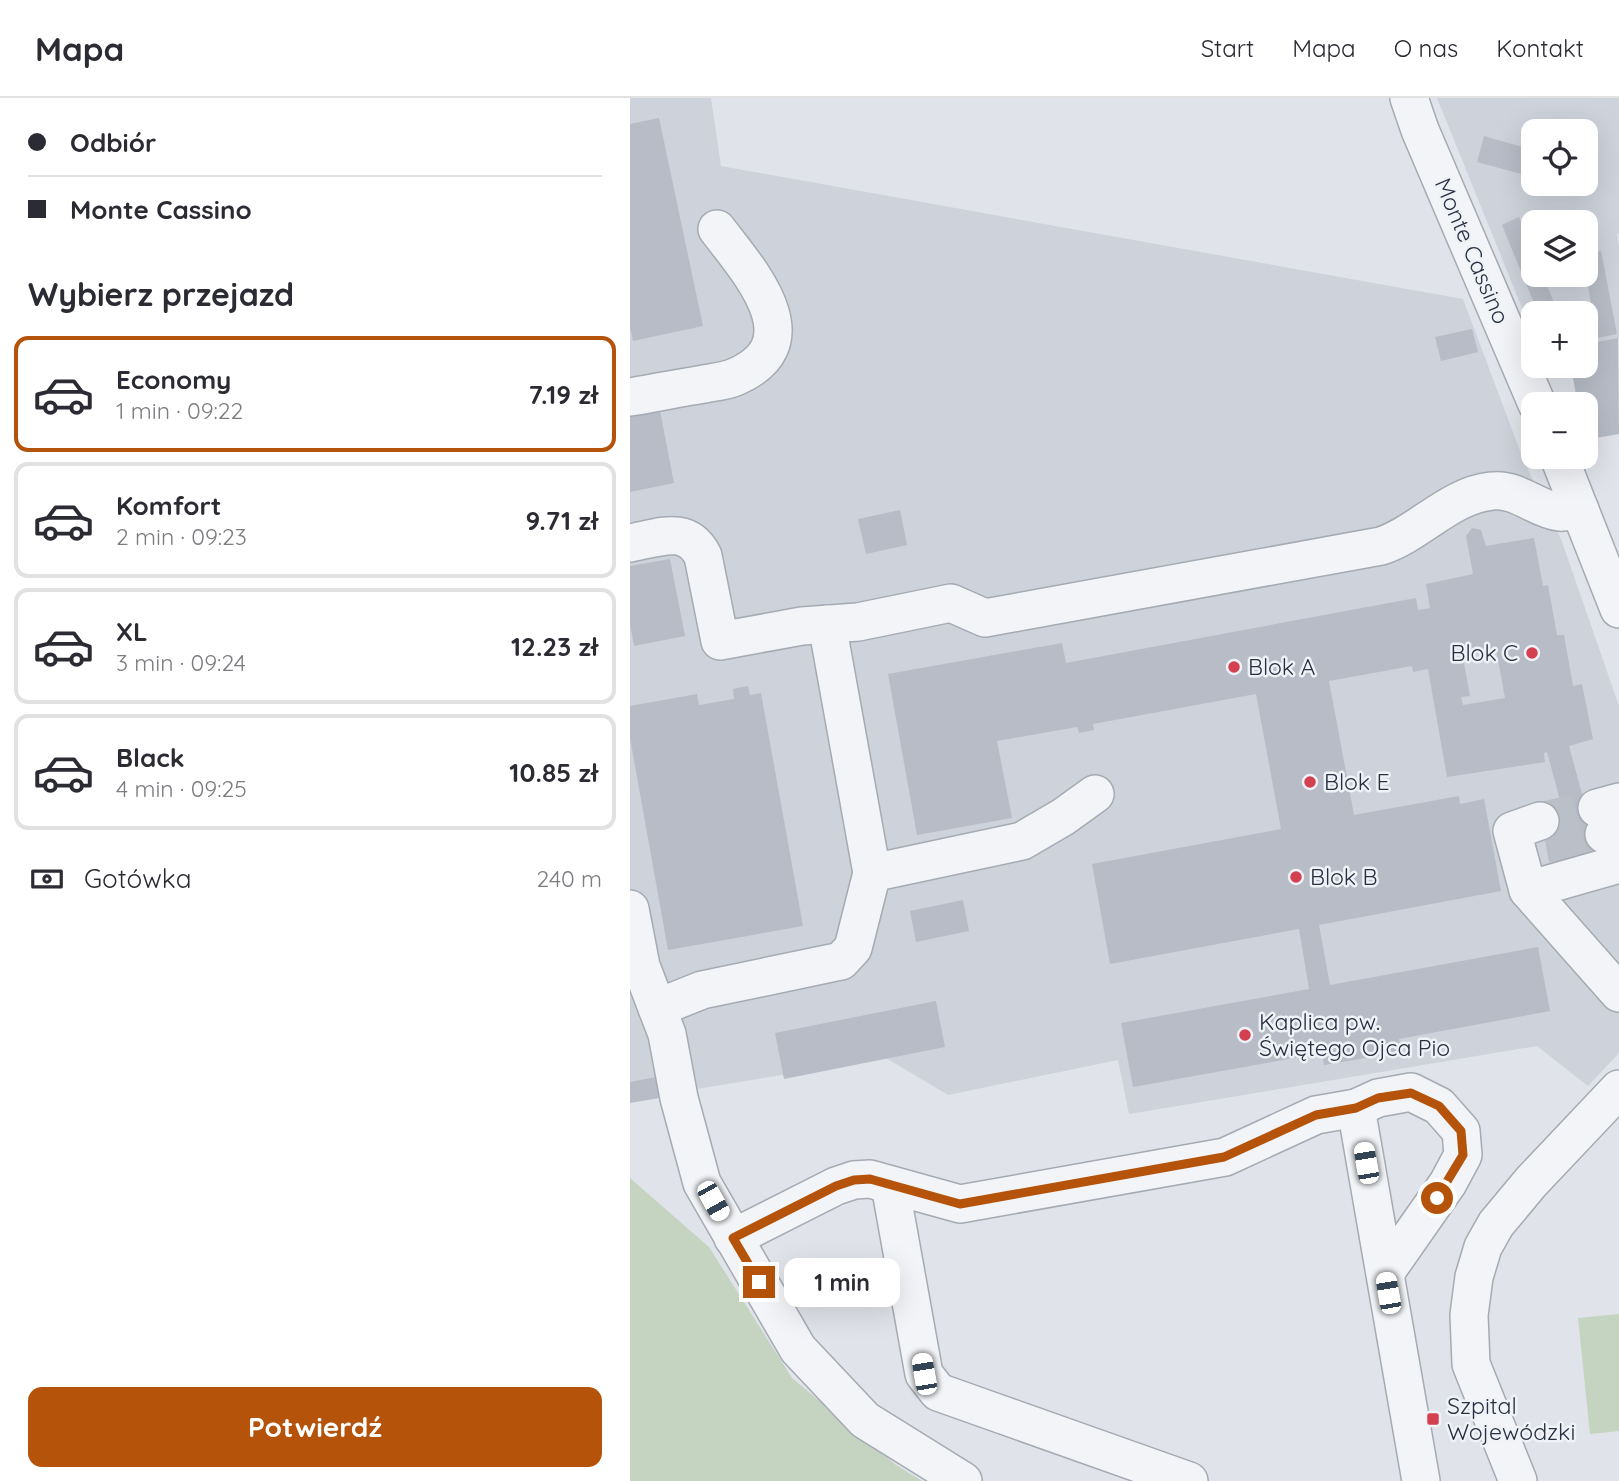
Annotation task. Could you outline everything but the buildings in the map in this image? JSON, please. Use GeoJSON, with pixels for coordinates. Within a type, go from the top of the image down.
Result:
{"type":"FeatureCollection","features":[{"type":"Feature","properties":{"kind":"street","name":"Monte Cassino"},"geometry":{"type":"LineString","coordinates":[[1409,98],[1420,130],[1532,392]]}},
{"type":"Feature","properties":{"kind":"street"},"geometry":{"type":"LineString","coordinates":[[630,397],[734,378],[755,366],[769,351],[774,335],[769,307],[758,282],[717,229]]}},
{"type":"Feature","properties":{"kind":"street"},"geometry":{"type":"LineString","coordinates":[[1564,469],[1619,609]]}},
{"type":"Feature","properties":{"kind":"street"},"geometry":{"type":"LineString","coordinates":[[630,543],[675,534],[698,546],[703,556],[720,641],[802,626],[858,622],[951,603],[985,618],[1381,546],[1398,540],[1455,503],[1472,495],[1494,490],[1516,494],[1559,512],[1580,510]]}},
{"type":"Feature","properties":{"kind":"street"},"geometry":{"type":"LineString","coordinates":[[657,1008],[702,989],[841,961],[853,948],[872,873],[827,624]]}},
{"type":"Feature","properties":{"kind":"street"},"geometry":{"type":"LineString","coordinates":[[872,873],[1022,841],[1095,794]]}},
{"type":"Feature","properties":{"kind":"street"},"geometry":{"type":"LineString","coordinates":[[1612,828],[1534,855],[1619,993]]}},
{"type":"Feature","properties":{"kind":"street"},"geometry":{"type":"LineString","coordinates":[[630,909],[641,966],[667,1034],[702,1183],[797,1349],[865,1420],[963,1481]]}},
{"type":"Feature","properties":{"kind":"street"},"geometry":{"type":"LineString","coordinates":[[1518,1481],[1471,1364],[1469,1315],[1474,1277],[1483,1247],[1496,1224],[1531,1182],[1619,1088]]}},
{"type":"Feature","properties":{"kind":"street"},"geometry":{"type":"LineString","coordinates":[[733,1238],[836,1186],[854,1180],[870,1179],[960,1204],[1224,1157],[1316,1115],[1356,1108],[1378,1098],[1411,1093],[1439,1106],[1461,1131],[1463,1155],[1448,1183],[1385,1273]]}},
{"type":"Feature","properties":{"kind":"street"},"geometry":{"type":"LineString","coordinates":[[1356,1108],[1421,1481]]}},
{"type":"Feature","properties":{"kind":"street"},"geometry":{"type":"LineString","coordinates":[[890,1185],[924,1374],[938,1392],[1189,1481]]}},
{"type":"Feature","properties":{"kind":"shaded area"},"geometry":{"type":"Polygon","coordinates":[[[630,98],[711,98],[721,166],[1463,299],[1521,454],[1521,469],[1528,469],[1561,539],[1619,706],[1619,1053],[1588,1086],[1537,1046],[1129,1114],[1118,1060],[948,1095],[886,1058],[630,1100],[630,98]]]}},
{"type":"Feature","properties":{"kind":"shaded area"},"geometry":{"type":"Polygon","coordinates":[[[1437,98],[1619,98],[1619,338],[1598,342],[1598,301],[1521,301],[1521,305],[1437,98]]]}},
{"type":"Feature","properties":{"kind":"green space"},"geometry":{"type":"Polygon","coordinates":[[[630,1178],[709,1247],[792,1378],[896,1465],[922,1481],[630,1481],[630,1178]]]}},
{"type":"Feature","properties":{"kind":"green space"},"geometry":{"type":"Polygon","coordinates":[[[1619,1314],[1619,1431],[1590,1434],[1578,1318],[1619,1314]]]}},
{"type":"Feature","properties":{"kind":"tunnel"},"geometry":{"type":"LineString","coordinates":[[1540,821],[1597,808]]}},
{"type":"Feature","properties":{"kind":"tunnel"},"geometry":{"type":"LineString","coordinates":[[1548,849],[1604,834]]}},
{"type":"Feature","properties":{"kind":"place","name":"Blok C"},"geometry":{"type":"Point","coordinates":[1532,653]}},
{"type":"Feature","properties":{"kind":"place","name":"Blok A"},"geometry":{"type":"Point","coordinates":[1234,667]}},
{"type":"Feature","properties":{"kind":"place","name":"Blok E"},"geometry":{"type":"Point","coordinates":[1310,782]}},
{"type":"Feature","properties":{"kind":"place","name":"Blok B"},"geometry":{"type":"Point","coordinates":[1296,877]}},
{"type":"Feature","properties":{"kind":"place","name":"Kaplica pw. Świętego Ojca Pio"},"geometry":{"type":"Point","coordinates":[1245,1035]}},
{"type":"Feature","properties":{"kind":"place","name":"Szpital Wojewódzki"},"geometry":{"type":"Point","coordinates":[1433,1419]}},
{"type":"Feature","properties":{"kind":"route"},"geometry":{"type":"LineString","coordinates":[[759,1282],[733,1238],[836,1186],[854,1180],[870,1179],[960,1204],[1224,1157],[1316,1115],[1356,1108],[1378,1098],[1411,1093],[1439,1106],[1461,1131],[1463,1155],[1437,1198]]}}]}
